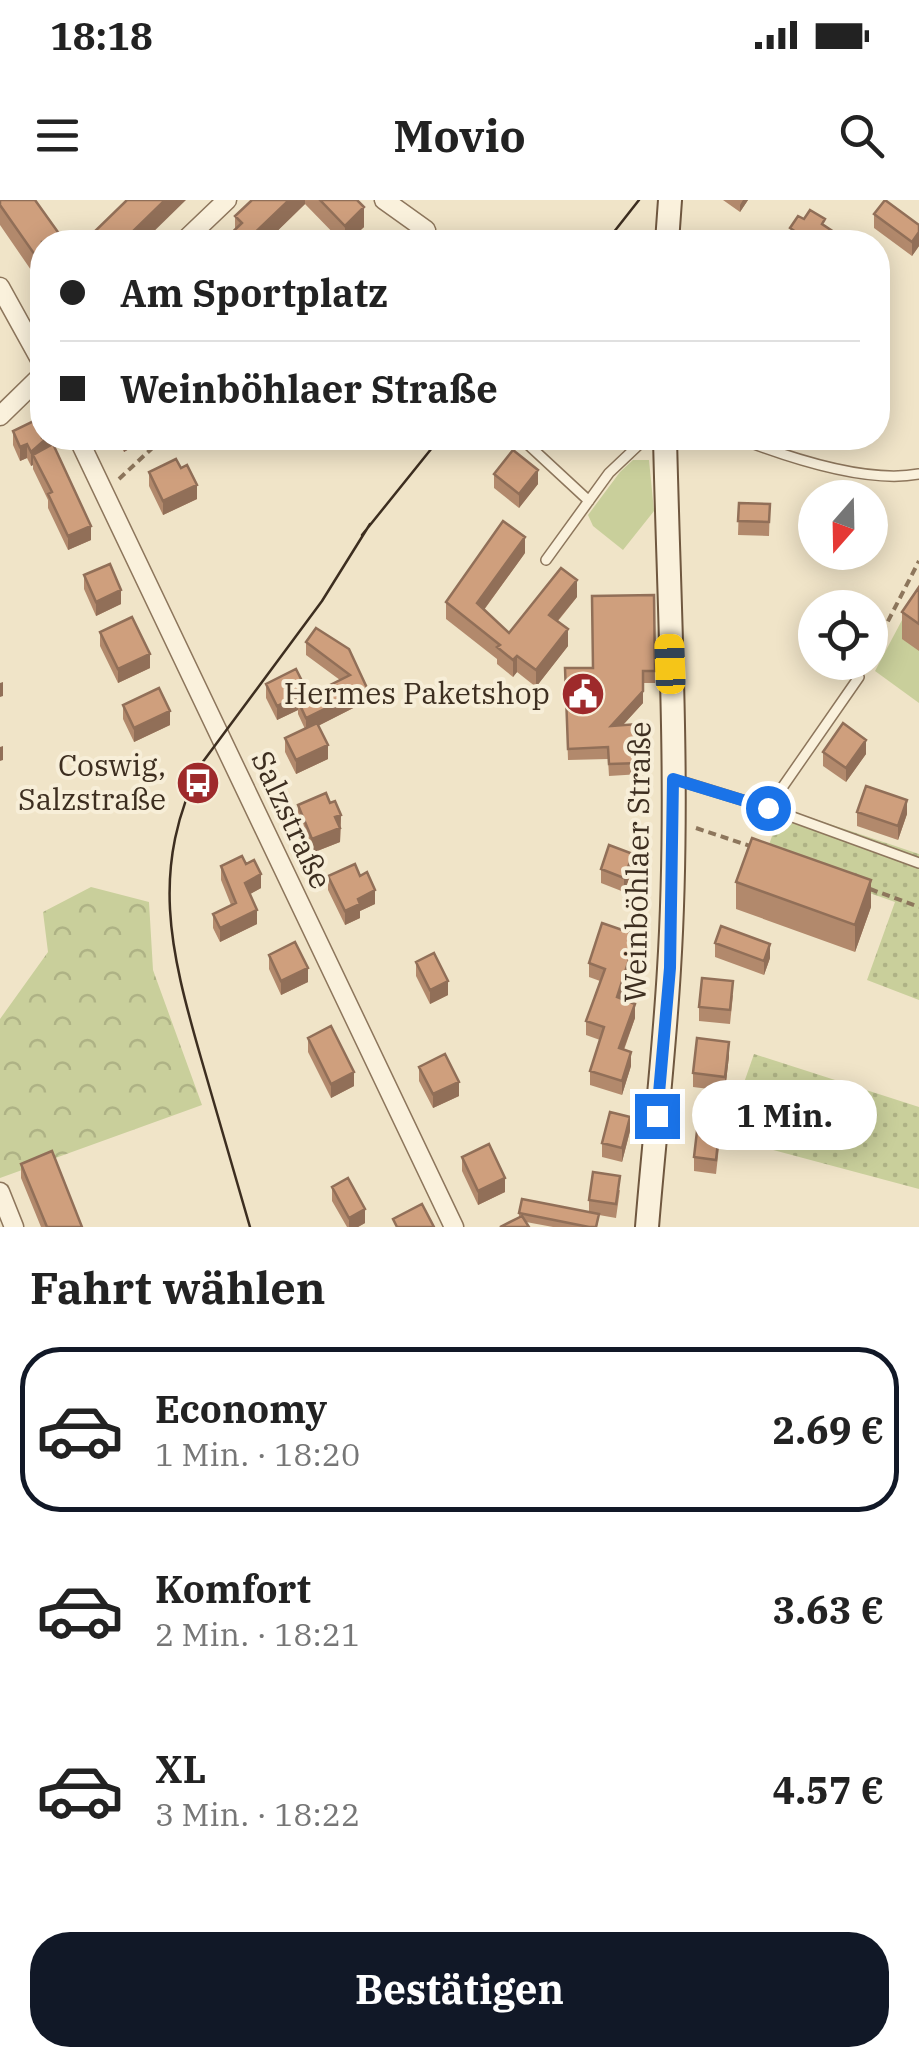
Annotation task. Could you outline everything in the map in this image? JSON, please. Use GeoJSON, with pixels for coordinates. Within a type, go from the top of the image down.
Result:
{"type":"FeatureCollection","features":[{"type":"Feature","properties":{"kind":"main road"},"geometry":{"type":"LineString","coordinates":[[668,230],[670,200]]}},
{"type":"Feature","properties":{"kind":"main road","name":"Weinböhlaer Straße"},"geometry":{"type":"LineString","coordinates":[[648,1227],[670,968],[673,779],[665,450]]}},
{"type":"Feature","properties":{"kind":"street"},"geometry":{"type":"LineString","coordinates":[[196,230],[227,200]]}},
{"type":"Feature","properties":{"kind":"street"},"geometry":{"type":"LineString","coordinates":[[384,200],[426,230]]}},
{"type":"Feature","properties":{"kind":"street"},"geometry":{"type":"LineString","coordinates":[[0,287],[30,341]]}},
{"type":"Feature","properties":{"kind":"street"},"geometry":{"type":"LineString","coordinates":[[0,416],[30,387]]}},
{"type":"Feature","properties":{"kind":"street","name":"Salzstraße"},"geometry":{"type":"LineString","coordinates":[[84,450],[454,1227]]}},
{"type":"Feature","properties":{"kind":"street"},"geometry":{"type":"LineString","coordinates":[[0,1192],[14,1227]]}},
{"type":"Feature","properties":{"kind":"lane"},"geometry":{"type":"LineString","coordinates":[[534,450],[589,501]]}},
{"type":"Feature","properties":{"kind":"lane"},"geometry":{"type":"LineString","coordinates":[[546,560],[609,473],[633,450]]}},
{"type":"Feature","properties":{"kind":"lane"},"geometry":{"type":"LineString","coordinates":[[782,450],[865,473],[919,474]]}},
{"type":"Feature","properties":{"kind":"lane"},"geometry":{"type":"LineString","coordinates":[[768,808],[857,680]]}},
{"type":"Feature","properties":{"kind":"lane"},"geometry":{"type":"LineString","coordinates":[[673,779],[768,808],[919,863]]}},
{"type":"Feature","properties":{"kind":"path"},"geometry":{"type":"LineString","coordinates":[[104,493],[151,450]]}},
{"type":"Feature","properties":{"kind":"path"},"geometry":{"type":"LineString","coordinates":[[888,621],[919,561]]}},
{"type":"Feature","properties":{"kind":"path"},"geometry":{"type":"LineString","coordinates":[[672,820],[764,851]]}},
{"type":"Feature","properties":{"kind":"path"},"geometry":{"type":"LineString","coordinates":[[868,888],[919,908]]}},
{"type":"Feature","properties":{"kind":"green space"},"geometry":{"type":"Polygon","coordinates":[[[633,460],[649,460],[654,511],[623,550],[593,526],[588,515],[633,460]]]}},
{"type":"Feature","properties":{"kind":"green space"},"geometry":{"type":"Polygon","coordinates":[[[919,588],[919,703],[887,680],[888,646],[919,588]]]}},
{"type":"Feature","properties":{"kind":"green space"},"geometry":{"type":"Polygon","coordinates":[[[782,808],[919,854],[919,1000],[867,980],[895,902],[765,856],[782,808]]]}},
{"type":"Feature","properties":{"kind":"green space"},"geometry":{"type":"Polygon","coordinates":[[[91,887],[149,902],[153,970],[202,1105],[0,1178],[0,1019],[48,952],[43,912],[91,887]]]}},
{"type":"Feature","properties":{"kind":"green space"},"geometry":{"type":"Polygon","coordinates":[[[754,1054],[919,1107],[919,1189],[725,1137],[754,1054]]]}},
{"type":"Feature","properties":{"kind":"building"},"geometry":{"type":"Polygon","coordinates":[[[0,200],[35,200],[56,230],[30,230],[30,248],[0,200]]]}},
{"type":"Feature","properties":{"kind":"building"},"geometry":{"type":"Polygon","coordinates":[[[127,200],[165,200],[134,230],[96,230],[127,200]]]}},
{"type":"Feature","properties":{"kind":"building"},"geometry":{"type":"Polygon","coordinates":[[[252,200],[289,200],[258,230],[235,230],[242,223],[235,216],[252,200]]]}},
{"type":"Feature","properties":{"kind":"building"},"geometry":{"type":"Polygon","coordinates":[[[320,200],[357,200],[364,207],[345,226],[320,200]]]}},
{"type":"Feature","properties":{"kind":"building"},"geometry":{"type":"Polygon","coordinates":[[[885,200],[919,225],[912,242],[874,214],[885,200]]]}},
{"type":"Feature","properties":{"kind":"building"},"geometry":{"type":"Polygon","coordinates":[[[810,210],[825,219],[822,224],[831,230],[790,228],[798,216],[804,219],[810,210]]]}},
{"type":"Feature","properties":{"kind":"building"},"geometry":{"type":"Polygon","coordinates":[[[30,423],[30,450],[27,444],[20,447],[13,431],[30,423]]]}},
{"type":"Feature","properties":{"kind":"building"},"geometry":{"type":"Polygon","coordinates":[[[56,450],[91,526],[68,536],[33,455],[56,450]]]}},
{"type":"Feature","properties":{"kind":"building"},"geometry":{"type":"Polygon","coordinates":[[[513,450],[538,470],[519,494],[494,474],[513,450]]]}},
{"type":"Feature","properties":{"kind":"building"},"geometry":{"type":"Polygon","coordinates":[[[176,459],[181,468],[187,465],[197,485],[163,501],[149,472],[176,459]]]}},
{"type":"Feature","properties":{"kind":"building"},"geometry":{"type":"Polygon","coordinates":[[[739,503],[770,504],[769,522],[738,521],[739,503]]]}},
{"type":"Feature","properties":{"kind":"building"},"geometry":{"type":"Polygon","coordinates":[[[503,521],[525,537],[477,603],[509,633],[561,568],[577,580],[549,615],[568,629],[536,670],[517,656],[513,660],[446,602],[503,521]]]}},
{"type":"Feature","properties":{"kind":"building"},"geometry":{"type":"Polygon","coordinates":[[[110,564],[121,590],[96,602],[84,575],[110,564]]]}},
{"type":"Feature","properties":{"kind":"building"},"geometry":{"type":"Polygon","coordinates":[[[919,587],[919,624],[902,612],[919,587]]]}},
{"type":"Feature","properties":{"kind":"building"},"geometry":{"type":"Polygon","coordinates":[[[654,595],[655,671],[643,671],[643,691],[611,726],[638,724],[641,763],[609,764],[608,747],[568,749],[565,668],[593,668],[592,596],[654,595]]]}},
{"type":"Feature","properties":{"kind":"building"},"geometry":{"type":"Polygon","coordinates":[[[132,617],[150,654],[118,669],[100,632],[132,617]]]}},
{"type":"Feature","properties":{"kind":"building"},"geometry":{"type":"Polygon","coordinates":[[[316,628],[349,649],[367,688],[306,718],[298,701],[350,675],[306,642],[316,628]]]}},
{"type":"Feature","properties":{"kind":"building"},"geometry":{"type":"Polygon","coordinates":[[[296,669],[307,691],[277,706],[266,684],[296,669]]]}},
{"type":"Feature","properties":{"kind":"building"},"geometry":{"type":"Polygon","coordinates":[[[159,688],[170,711],[134,728],[123,705],[159,688]]]}},
{"type":"Feature","properties":{"kind":"building"},"geometry":{"type":"Polygon","coordinates":[[[317,723],[328,745],[296,760],[285,738],[317,723]]]}},
{"type":"Feature","properties":{"kind":"building"},"geometry":{"type":"Polygon","coordinates":[[[843,723],[866,740],[846,768],[823,752],[843,723]]]}},
{"type":"Feature","properties":{"kind":"building"},"geometry":{"type":"Polygon","coordinates":[[[866,786],[907,800],[898,826],[857,812],[866,786]]]}},
{"type":"Feature","properties":{"kind":"building"},"geometry":{"type":"Polygon","coordinates":[[[326,793],[341,815],[335,817],[340,828],[312,839],[298,805],[326,793]]]}},
{"type":"Feature","properties":{"kind":"building"},"geometry":{"type":"Polygon","coordinates":[[[752,838],[871,880],[855,925],[736,882],[752,838]]]}},
{"type":"Feature","properties":{"kind":"building"},"geometry":{"type":"Polygon","coordinates":[[[609,845],[633,854],[624,878],[601,869],[609,845]]]}},
{"type":"Feature","properties":{"kind":"building"},"geometry":{"type":"Polygon","coordinates":[[[242,856],[246,864],[254,860],[261,874],[245,883],[257,910],[220,928],[213,914],[236,903],[221,866],[242,856]]]}},
{"type":"Feature","properties":{"kind":"building"},"geometry":{"type":"Polygon","coordinates":[[[355,864],[360,876],[367,872],[375,890],[345,911],[328,876],[355,864]]]}},
{"type":"Feature","properties":{"kind":"building"},"geometry":{"type":"Polygon","coordinates":[[[602,923],[637,935],[617,997],[635,1004],[619,1048],[631,1052],[622,1081],[590,1071],[604,1027],[586,1021],[605,969],[589,963],[602,923]]]}},
{"type":"Feature","properties":{"kind":"building"},"geometry":{"type":"Polygon","coordinates":[[[721,926],[770,944],[764,961],[715,943],[721,926]]]}},
{"type":"Feature","properties":{"kind":"building"},"geometry":{"type":"Polygon","coordinates":[[[295,942],[308,968],[281,981],[269,955],[295,942]]]}},
{"type":"Feature","properties":{"kind":"building"},"geometry":{"type":"Polygon","coordinates":[[[434,953],[448,981],[430,990],[416,962],[434,953]]]}},
{"type":"Feature","properties":{"kind":"building"},"geometry":{"type":"Polygon","coordinates":[[[702,978],[733,981],[730,1010],[699,1007],[702,978]]]}},
{"type":"Feature","properties":{"kind":"building"},"geometry":{"type":"Polygon","coordinates":[[[331,1026],[354,1072],[331,1084],[308,1038],[331,1026]]]}},
{"type":"Feature","properties":{"kind":"building"},"geometry":{"type":"Polygon","coordinates":[[[697,1038],[729,1042],[725,1077],[693,1073],[697,1038]]]}},
{"type":"Feature","properties":{"kind":"building"},"geometry":{"type":"Polygon","coordinates":[[[445,1054],[459,1082],[433,1094],[419,1067],[445,1054]]]}},
{"type":"Feature","properties":{"kind":"building"},"geometry":{"type":"Polygon","coordinates":[[[610,1112],[630,1117],[622,1148],[602,1143],[610,1112]]]}},
{"type":"Feature","properties":{"kind":"building"},"geometry":{"type":"Polygon","coordinates":[[[697,1131],[719,1133],[716,1160],[694,1157],[697,1131]]]}},
{"type":"Feature","properties":{"kind":"building"},"geometry":{"type":"Polygon","coordinates":[[[489,1144],[505,1178],[478,1191],[462,1157],[489,1144]]]}},
{"type":"Feature","properties":{"kind":"building"},"geometry":{"type":"Polygon","coordinates":[[[52,1151],[82,1227],[47,1227],[21,1164],[52,1151]]]}},
{"type":"Feature","properties":{"kind":"building"},"geometry":{"type":"Polygon","coordinates":[[[593,1172],[620,1176],[616,1204],[589,1200],[593,1172]]]}},
{"type":"Feature","properties":{"kind":"building"},"geometry":{"type":"Polygon","coordinates":[[[348,1178],[365,1209],[349,1218],[332,1187],[348,1178]]]}},
{"type":"Feature","properties":{"kind":"building"},"geometry":{"type":"Polygon","coordinates":[[[522,1199],[599,1214],[596,1227],[519,1213],[522,1199]]]}},
{"type":"Feature","properties":{"kind":"building"},"geometry":{"type":"Polygon","coordinates":[[[422,1204],[434,1227],[397,1227],[393,1219],[422,1204]]]}},
{"type":"Feature","properties":{"kind":"building"},"geometry":{"type":"Polygon","coordinates":[[[522,1216],[529,1227],[500,1227],[522,1216]]]}},
{"type":"Feature","properties":{"kind":"tram line"},"geometry":{"type":"LineString","coordinates":[[615,230],[639,200]]}},
{"type":"Feature","properties":{"kind":"tram line"},"geometry":{"type":"LineString","coordinates":[[362,535],[430,450]]}},
{"type":"Feature","properties":{"kind":"tram line"},"geometry":{"type":"LineString","coordinates":[[250,1227],[201,1058],[174,945],[170,874],[175,838],[185,801],[202,763],[322,601],[370,524]]}},
{"type":"Feature","properties":{"kind":"place","name":"Hermes Paketshop"},"geometry":{"type":"Point","coordinates":[583,694]}},
{"type":"Feature","properties":{"kind":"place","name":"Coswig, Salzstraße"},"geometry":{"type":"Point","coordinates":[198,783]}},
{"type":"Feature","properties":{"kind":"route"},"geometry":{"type":"LineString","coordinates":[[657,1116],[670,968],[673,779],[768,808]]}}]}
